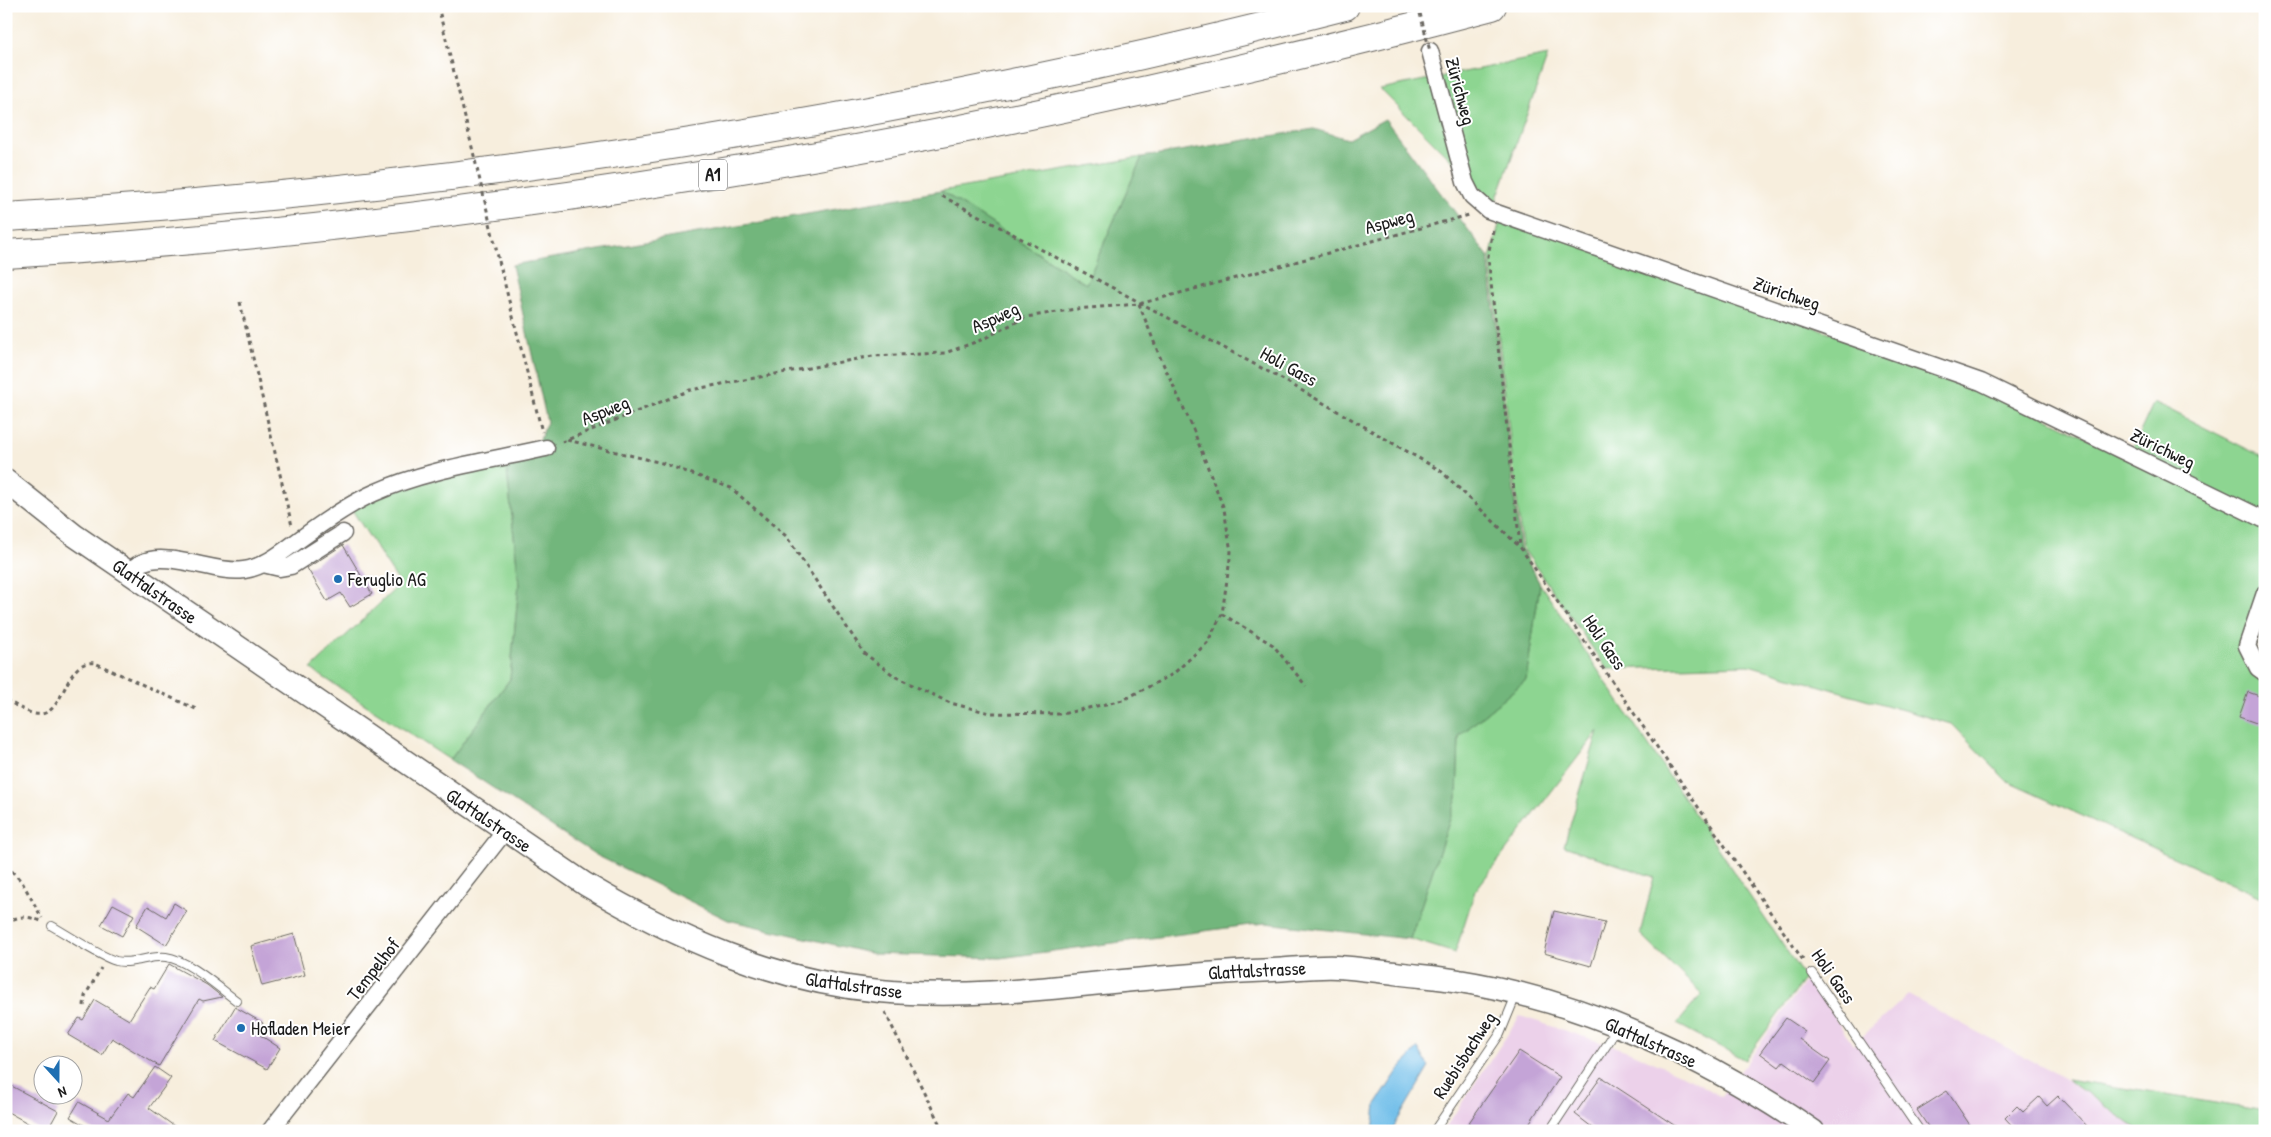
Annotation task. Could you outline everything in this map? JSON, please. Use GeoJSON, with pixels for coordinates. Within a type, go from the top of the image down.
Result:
{"type":"FeatureCollection","features":[{"type":"Feature","properties":{"kind":"highway","name":"A1"},"geometry":{"type":"LineString","coordinates":[[6,217],[321,190],[503,168],[710,138],[1007,84],[1204,41],[1346,6]]}},
{"type":"Feature","properties":{"kind":"highway","name":"A1"},"geometry":{"type":"LineString","coordinates":[[6,254],[216,238],[388,220],[608,191],[734,171],[916,139],[1114,99],[1311,53],[1492,6]]}},
{"type":"Feature","properties":{"kind":"street","name":"Zürichweg"},"geometry":{"type":"LineString","coordinates":[[1430,51],[1465,182],[1472,196],[1493,211],[1981,382],[2265,520]]}},
{"type":"Feature","properties":{"kind":"street"},"geometry":{"type":"LineString","coordinates":[[129,573],[141,562],[164,558],[225,571],[246,570],[263,564],[353,504],[393,484],[416,477],[546,448]]}},
{"type":"Feature","properties":{"kind":"street","name":"Glattalstrasse"},"geometry":{"type":"LineString","coordinates":[[6,481],[62,526],[505,832],[624,907],[710,949],[789,975],[879,991],[948,994],[995,993],[1208,972],[1336,967],[1460,981],[1516,993],[1617,1025],[1704,1065],[1771,1102],[1813,1131]]}},
{"type":"Feature","properties":{"kind":"street"},"geometry":{"type":"LineString","coordinates":[[263,564],[280,568],[292,566],[343,533]]}},
{"type":"Feature","properties":{"kind":"street"},"geometry":{"type":"LineString","coordinates":[[2265,593],[2247,646],[2258,668],[2265,673]]}},
{"type":"Feature","properties":{"kind":"street","name":"Tempelhof"},"geometry":{"type":"LineString","coordinates":[[270,1131],[505,832]]}},
{"type":"Feature","properties":{"kind":"lane"},"geometry":{"type":"LineString","coordinates":[[52,926],[116,961],[130,962],[167,957],[190,967],[238,1002]]}},
{"type":"Feature","properties":{"kind":"lane","name":"Holi Gass"},"geometry":{"type":"LineString","coordinates":[[1812,973],[1920,1131]]}},
{"type":"Feature","properties":{"kind":"lane","name":"Ruebisbachweg"},"geometry":{"type":"LineString","coordinates":[[1434,1131],[1500,1034],[1512,1009],[1516,993]]}},
{"type":"Feature","properties":{"kind":"lane"},"geometry":{"type":"LineString","coordinates":[[1553,1131],[1551,1129],[1610,1040],[1617,1025]]}},
{"type":"Feature","properties":{"kind":"path"},"geometry":{"type":"LineString","coordinates":[[438,6],[546,448]]}},
{"type":"Feature","properties":{"kind":"path","name":"Zürichweg"},"geometry":{"type":"LineString","coordinates":[[1418,6],[1430,51]]}},
{"type":"Feature","properties":{"kind":"path","name":"Holi Gass"},"geometry":{"type":"LineString","coordinates":[[942,196],[1280,378],[1441,471],[1520,547],[1812,973]]}},
{"type":"Feature","properties":{"kind":"path"},"geometry":{"type":"LineString","coordinates":[[1493,211],[1488,256],[1520,547]]}},
{"type":"Feature","properties":{"kind":"path","name":"Aspweg"},"geometry":{"type":"LineString","coordinates":[[546,448],[690,390],[873,356],[945,353],[981,340],[1026,316],[1076,309],[1140,304],[1407,230],[1493,211]]}},
{"type":"Feature","properties":{"kind":"path"},"geometry":{"type":"LineString","coordinates":[[240,302],[278,456],[296,542]]}},
{"type":"Feature","properties":{"kind":"path"},"geometry":{"type":"LineString","coordinates":[[566,440],[662,463],[730,488],[786,536],[864,653],[896,677],[950,703],[990,712],[1062,714],[1123,700],[1173,674],[1207,643],[1222,614],[1231,552],[1224,509],[1140,304]]}},
{"type":"Feature","properties":{"kind":"path"},"geometry":{"type":"LineString","coordinates":[[1222,614],[1273,645],[1306,686]]}},
{"type":"Feature","properties":{"kind":"path"},"geometry":{"type":"LineString","coordinates":[[6,700],[32,713],[42,714],[51,709],[60,698],[78,667],[88,662],[95,663],[196,709]]}},
{"type":"Feature","properties":{"kind":"path"},"geometry":{"type":"LineString","coordinates":[[6,865],[22,882],[45,923],[24,916],[14,918],[6,923]]}},
{"type":"Feature","properties":{"kind":"path"},"geometry":{"type":"LineString","coordinates":[[84,1006],[85,996],[107,956]]}},
{"type":"Feature","properties":{"kind":"path"},"geometry":{"type":"LineString","coordinates":[[879,991],[881,1003],[940,1125],[938,1131]]}},
{"type":"Feature","properties":{"kind":"shaded area"},"geometry":{"type":"Polygon","coordinates":[[[1808,977],[1853,1045],[1908,995],[2067,1080],[2140,1131],[1443,1131],[1520,1016],[1628,1051],[1691,1079],[1722,1097],[1808,977]]]}},
{"type":"Feature","properties":{"kind":"green space"},"geometry":{"type":"Polygon","coordinates":[[[1548,55],[1495,204],[1380,89],[1548,55]]]}},
{"type":"Feature","properties":{"kind":"green space"},"geometry":{"type":"Polygon","coordinates":[[[1385,119],[1488,256],[1520,547],[1540,584],[1526,680],[1459,736],[1457,798],[1410,939],[1265,923],[1000,958],[874,954],[728,920],[596,855],[450,760],[510,679],[519,584],[506,461],[533,456],[547,422],[512,265],[941,191],[1086,284],[1142,157],[1314,129],[1348,139],[1385,119]]]}},
{"type":"Feature","properties":{"kind":"green space"},"geometry":{"type":"Polygon","coordinates":[[[1142,157],[1086,284],[941,191],[1142,157]]]}},
{"type":"Feature","properties":{"kind":"green space"},"geometry":{"type":"Polygon","coordinates":[[[1501,217],[1977,384],[2128,458],[2154,402],[2265,458],[2265,618],[2248,665],[2265,676],[2265,899],[2008,782],[1951,724],[1749,665],[1607,669],[1522,547],[1490,258],[1501,217]]]}},
{"type":"Feature","properties":{"kind":"green space"},"geometry":{"type":"Polygon","coordinates":[[[506,461],[519,584],[510,679],[450,760],[311,669],[400,584],[352,510],[373,496],[506,461]]]}},
{"type":"Feature","properties":{"kind":"green space"},"geometry":{"type":"Polygon","coordinates":[[[1540,584],[1805,978],[1745,1060],[1677,1024],[1702,994],[1640,934],[1654,877],[1564,846],[1598,731],[1475,891],[1455,953],[1410,939],[1457,798],[1459,736],[1526,680],[1540,584]]]}},
{"type":"Feature","properties":{"kind":"green space"},"geometry":{"type":"Polygon","coordinates":[[[2067,1079],[2265,1111],[2265,1131],[2141,1131],[2067,1079]]]}},
{"type":"Feature","properties":{"kind":"water"},"geometry":{"type":"Polygon","coordinates":[[[1418,1048],[1429,1067],[1393,1128],[1373,1131],[1376,1104],[1398,1071],[1418,1048]]]}},
{"type":"Feature","properties":{"kind":"building","name":"Feruglio AG"},"geometry":{"type":"Polygon","coordinates":[[[343,545],[372,594],[350,607],[341,593],[327,601],[307,568],[343,545]]]}},
{"type":"Feature","properties":{"kind":"building"},"geometry":{"type":"Polygon","coordinates":[[[2248,692],[2265,698],[2265,726],[2239,717],[2248,692]]]}},
{"type":"Feature","properties":{"kind":"building"},"geometry":{"type":"Polygon","coordinates":[[[174,903],[187,911],[166,945],[136,926],[148,906],[166,917],[174,903]]]}},
{"type":"Feature","properties":{"kind":"building"},"geometry":{"type":"Polygon","coordinates":[[[113,904],[134,915],[122,936],[101,925],[113,904]]]}},
{"type":"Feature","properties":{"kind":"building"},"geometry":{"type":"Polygon","coordinates":[[[1554,911],[1605,922],[1591,966],[1544,953],[1554,911]]]}},
{"type":"Feature","properties":{"kind":"building"},"geometry":{"type":"Polygon","coordinates":[[[294,934],[305,975],[262,986],[251,946],[294,934]]]}},
{"type":"Feature","properties":{"kind":"building"},"geometry":{"type":"Polygon","coordinates":[[[169,964],[207,985],[222,997],[203,1001],[199,999],[159,1066],[112,1038],[102,1055],[68,1035],[79,1018],[83,1020],[95,1000],[129,1020],[150,987],[154,989],[169,964]]]}},
{"type":"Feature","properties":{"kind":"building","name":"Hofladen Meier"},"geometry":{"type":"Polygon","coordinates":[[[235,1007],[263,1023],[257,1033],[280,1048],[267,1069],[215,1041],[235,1007]]]}},
{"type":"Feature","properties":{"kind":"building"},"geometry":{"type":"Polygon","coordinates":[[[1786,1018],[1805,1031],[1799,1039],[1830,1061],[1814,1083],[1784,1061],[1779,1067],[1760,1053],[1786,1018]]]}},
{"type":"Feature","properties":{"kind":"building"},"geometry":{"type":"Polygon","coordinates":[[[1519,1051],[1560,1077],[1524,1131],[1463,1131],[1519,1051]]]}},
{"type":"Feature","properties":{"kind":"building"},"geometry":{"type":"Polygon","coordinates":[[[155,1067],[171,1078],[149,1108],[181,1131],[94,1131],[70,1117],[78,1104],[82,1104],[109,1119],[128,1093],[134,1097],[155,1067]]]}},
{"type":"Feature","properties":{"kind":"building"},"geometry":{"type":"Polygon","coordinates":[[[1601,1077],[1683,1131],[1597,1131],[1575,1114],[1601,1077]]]}},
{"type":"Feature","properties":{"kind":"building"},"geometry":{"type":"Polygon","coordinates":[[[6,1083],[32,1097],[32,1104],[45,1104],[58,1111],[47,1131],[42,1131],[6,1111],[6,1083]]]}},
{"type":"Feature","properties":{"kind":"building"},"geometry":{"type":"Polygon","coordinates":[[[1947,1091],[1974,1131],[1931,1131],[1917,1110],[1947,1091]]]}},
{"type":"Feature","properties":{"kind":"building"},"geometry":{"type":"Polygon","coordinates":[[[2058,1096],[2092,1131],[2017,1131],[2005,1118],[2017,1106],[2023,1112],[2039,1097],[2047,1106],[2058,1096]]]}},
{"type":"Feature","properties":{"kind":"place","name":"Feruglio AG"},"geometry":{"type":"Point","coordinates":[338,579]}},
{"type":"Feature","properties":{"kind":"place","name":"Hofladen Meier"},"geometry":{"type":"Point","coordinates":[241,1028]}}]}
